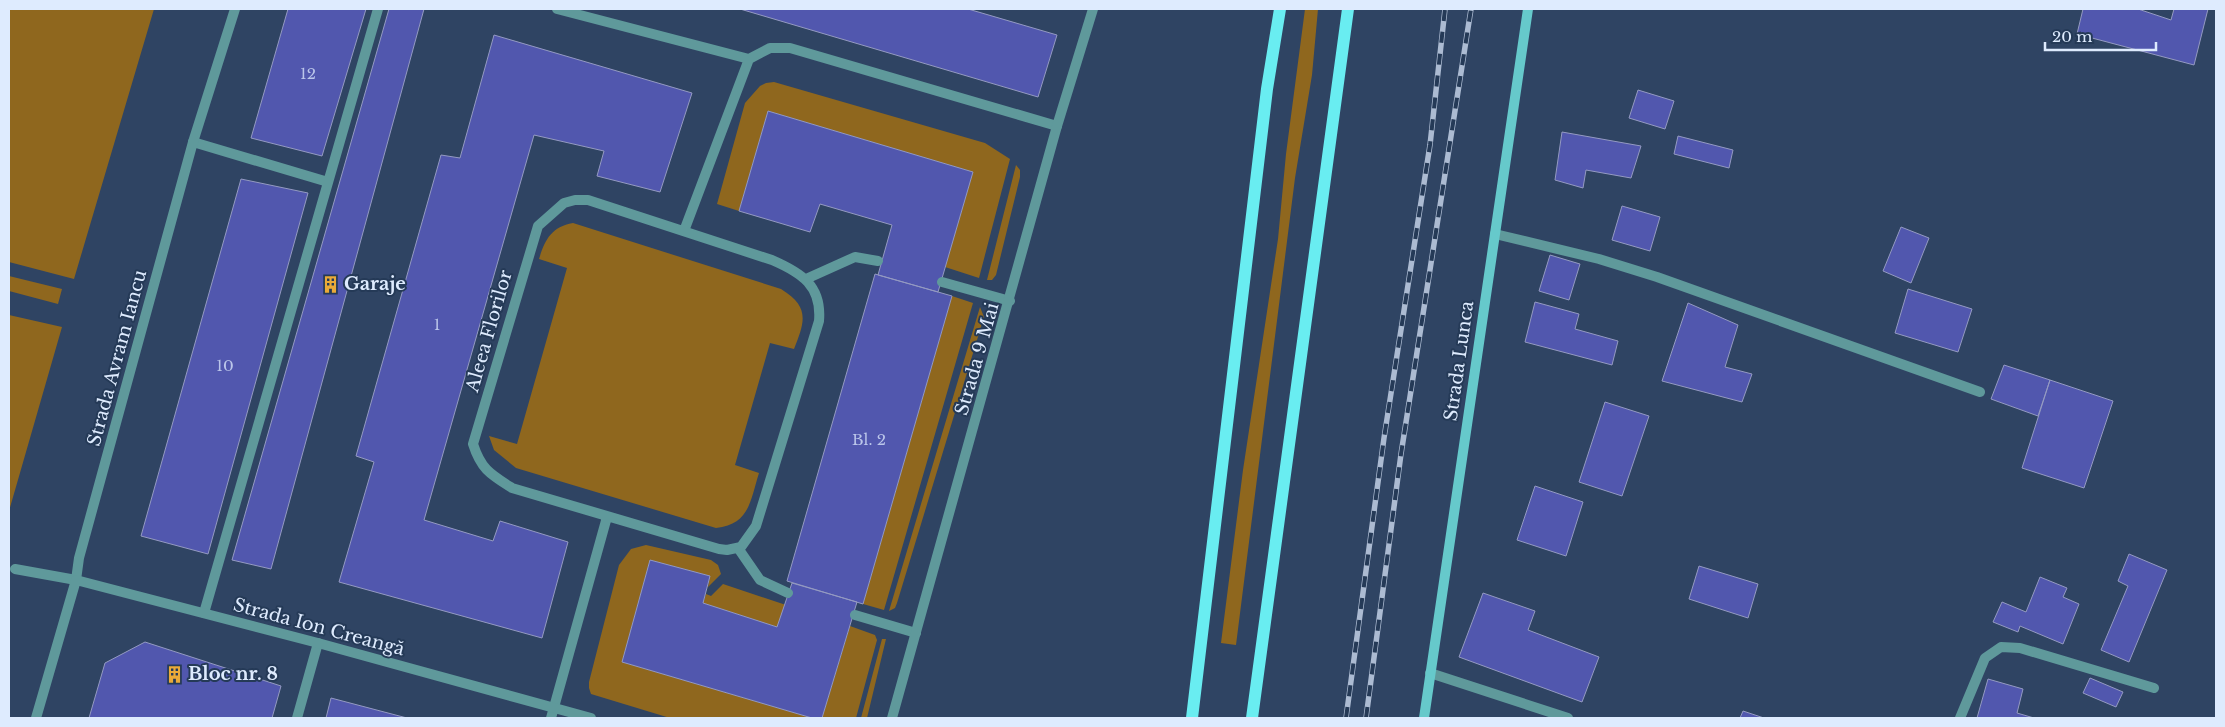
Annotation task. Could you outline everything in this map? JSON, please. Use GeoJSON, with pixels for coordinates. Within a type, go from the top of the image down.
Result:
{"type":"FeatureCollection","features":[{"type":"Feature","properties":{"kind":"main road"},"geometry":{"type":"LineString","coordinates":[[1192,718],[1267,89],[1280,9]]}},
{"type":"Feature","properties":{"kind":"main road"},"geometry":{"type":"LineString","coordinates":[[1252,718],[1348,9]]}},
{"type":"Feature","properties":{"kind":"main road","name":"Strada Lunca"},"geometry":{"type":"LineString","coordinates":[[1424,718],[1528,9]]}},
{"type":"Feature","properties":{"kind":"street","name":"Strada Avram Iancu"},"geometry":{"type":"LineString","coordinates":[[36,718],[76,580],[79,558],[193,142],[235,9]]}},
{"type":"Feature","properties":{"kind":"street"},"geometry":{"type":"LineString","coordinates":[[204,613],[378,9]]}},
{"type":"Feature","properties":{"kind":"street"},"geometry":{"type":"LineString","coordinates":[[557,9],[749,59]]}},
{"type":"Feature","properties":{"kind":"street","name":"Strada 9 Mai"},"geometry":{"type":"LineString","coordinates":[[892,718],[1058,126],[1093,9]]}},
{"type":"Feature","properties":{"kind":"street"},"geometry":{"type":"LineString","coordinates":[[552,713],[607,516],[719,549],[738,548],[745,543],[756,526],[819,321],[819,299],[806,279],[798,273],[772,260],[684,231],[749,59],[770,48],[790,48],[1058,126]]}},
{"type":"Feature","properties":{"kind":"street"},"geometry":{"type":"LineString","coordinates":[[193,142],[328,182]]}},
{"type":"Feature","properties":{"kind":"street","name":"Aleea Florilor"},"geometry":{"type":"LineString","coordinates":[[607,516],[512,488],[485,470],[479,462],[473,444],[538,226],[564,204],[575,200],[588,200],[684,231]]}},
{"type":"Feature","properties":{"kind":"street"},"geometry":{"type":"LineString","coordinates":[[1495,234],[1599,259],[1657,277],[1980,392]]}},
{"type":"Feature","properties":{"kind":"street"},"geometry":{"type":"LineString","coordinates":[[806,279],[856,257],[878,261]]}},
{"type":"Feature","properties":{"kind":"street"},"geometry":{"type":"LineString","coordinates":[[942,282],[1010,301]]}},
{"type":"Feature","properties":{"kind":"street"},"geometry":{"type":"LineString","coordinates":[[738,548],[760,580],[788,593]]}},
{"type":"Feature","properties":{"kind":"street","name":"Strada Ion Creangă"},"geometry":{"type":"LineString","coordinates":[[15,569],[76,580],[318,643],[552,713],[591,718]]}},
{"type":"Feature","properties":{"kind":"street"},"geometry":{"type":"LineString","coordinates":[[855,614],[916,633]]}},
{"type":"Feature","properties":{"kind":"street"},"geometry":{"type":"LineString","coordinates":[[297,718],[318,643]]}},
{"type":"Feature","properties":{"kind":"street"},"geometry":{"type":"LineString","coordinates":[[1960,718],[1985,658],[2001,647],[2020,648],[2154,688]]}},
{"type":"Feature","properties":{"kind":"street"},"geometry":{"type":"LineString","coordinates":[[1430,674],[1568,718]]}},
{"type":"Feature","properties":{"kind":"shaded area"},"geometry":{"type":"Polygon","coordinates":[[[9,9],[154,9],[74,279],[9,262],[9,9]]]}},
{"type":"Feature","properties":{"kind":"shaded area"},"geometry":{"type":"Polygon","coordinates":[[[1305,9],[1318,9],[1312,75],[1295,178],[1236,645],[1221,643],[1243,470],[1278,239],[1286,154],[1305,9]]]}},
{"type":"Feature","properties":{"kind":"shaded area"},"geometry":{"type":"Polygon","coordinates":[[[774,82],[985,143],[1010,159],[979,278],[945,267],[973,172],[768,111],[739,211],[717,204],[745,103],[760,86],[774,82]]]}},
{"type":"Feature","properties":{"kind":"shaded area"},"geometry":{"type":"Polygon","coordinates":[[[1016,165],[1020,170],[1020,177],[996,275],[992,280],[987,280],[1016,165]]]}},
{"type":"Feature","properties":{"kind":"shaded area"},"geometry":{"type":"Polygon","coordinates":[[[573,223],[781,289],[797,302],[801,309],[801,330],[794,349],[770,343],[735,465],[759,473],[747,510],[736,522],[716,528],[516,468],[494,450],[489,436],[517,444],[567,268],[539,259],[541,252],[554,231],[573,223]]]}},
{"type":"Feature","properties":{"kind":"shaded area"},"geometry":{"type":"Polygon","coordinates":[[[9,276],[62,289],[58,304],[9,291],[9,276]]]}},
{"type":"Feature","properties":{"kind":"shaded area"},"geometry":{"type":"Polygon","coordinates":[[[952,296],[973,303],[884,610],[863,604],[952,296]]]}},
{"type":"Feature","properties":{"kind":"shaded area"},"geometry":{"type":"Polygon","coordinates":[[[980,307],[984,317],[897,603],[895,608],[889,611],[980,307]]]}},
{"type":"Feature","properties":{"kind":"shaded area"},"geometry":{"type":"Polygon","coordinates":[[[9,315],[62,327],[9,511],[9,315]]]}},
{"type":"Feature","properties":{"kind":"shaded area"},"geometry":{"type":"Polygon","coordinates":[[[646,545],[711,560],[718,565],[721,574],[708,587],[710,576],[650,560],[622,662],[812,718],[670,718],[591,694],[589,682],[619,565],[631,549],[646,545]]]}},
{"type":"Feature","properties":{"kind":"shaded area"},"geometry":{"type":"Polygon","coordinates":[[[723,584],[786,605],[779,626],[777,627],[703,603],[706,594],[711,596],[723,584]]]}},
{"type":"Feature","properties":{"kind":"shaded area"},"geometry":{"type":"Polygon","coordinates":[[[850,626],[875,635],[877,640],[856,718],[822,718],[850,626]]]}},
{"type":"Feature","properties":{"kind":"shaded area"},"geometry":{"type":"Polygon","coordinates":[[[882,639],[886,639],[867,718],[861,718],[882,639]]]}},
{"type":"Feature","properties":{"kind":"building"},"geometry":{"type":"Polygon","coordinates":[[[288,9],[366,9],[322,156],[251,138],[288,9]]]}},
{"type":"Feature","properties":{"kind":"building","name":"Garaje"},"geometry":{"type":"Polygon","coordinates":[[[389,9],[424,9],[271,569],[232,560],[389,9]]]}},
{"type":"Feature","properties":{"kind":"building"},"geometry":{"type":"Polygon","coordinates":[[[740,9],[968,9],[1057,35],[1038,97],[740,9]]]}},
{"type":"Feature","properties":{"kind":"building"},"geometry":{"type":"Polygon","coordinates":[[[2083,9],[2138,9],[2171,20],[2174,9],[2208,9],[2194,65],[2077,34],[2083,9]]]}},
{"type":"Feature","properties":{"kind":"building"},"geometry":{"type":"Polygon","coordinates":[[[494,35],[692,93],[660,192],[597,176],[604,151],[534,135],[424,520],[493,541],[500,521],[568,542],[542,638],[339,582],[374,462],[356,456],[441,155],[460,158],[494,35]]]}},
{"type":"Feature","properties":{"kind":"building"},"geometry":{"type":"Polygon","coordinates":[[[1638,90],[1674,101],[1665,129],[1629,118],[1638,90]]]}},
{"type":"Feature","properties":{"kind":"building"},"geometry":{"type":"Polygon","coordinates":[[[768,111],[973,172],[938,292],[878,275],[892,225],[820,204],[810,232],[739,211],[768,111]]]}},
{"type":"Feature","properties":{"kind":"building"},"geometry":{"type":"Polygon","coordinates":[[[1562,132],[1641,146],[1631,178],[1586,170],[1583,188],[1555,180],[1562,132]]]}},
{"type":"Feature","properties":{"kind":"building"},"geometry":{"type":"Polygon","coordinates":[[[1678,136],[1733,150],[1729,168],[1674,154],[1678,136]]]}},
{"type":"Feature","properties":{"kind":"building"},"geometry":{"type":"Polygon","coordinates":[[[241,179],[308,193],[208,554],[141,536],[241,179]]]}},
{"type":"Feature","properties":{"kind":"building"},"geometry":{"type":"Polygon","coordinates":[[[1622,206],[1660,217],[1650,251],[1612,240],[1622,206]]]}},
{"type":"Feature","properties":{"kind":"building"},"geometry":{"type":"Polygon","coordinates":[[[1901,227],[1929,238],[1911,283],[1883,271],[1901,227]]]}},
{"type":"Feature","properties":{"kind":"building"},"geometry":{"type":"Polygon","coordinates":[[[1550,255],[1580,264],[1569,300],[1539,291],[1550,255]]]}},
{"type":"Feature","properties":{"kind":"building"},"geometry":{"type":"Polygon","coordinates":[[[875,274],[952,296],[863,604],[787,581],[875,274]]]}},
{"type":"Feature","properties":{"kind":"building"},"geometry":{"type":"Polygon","coordinates":[[[1908,289],[1972,309],[1958,352],[1895,333],[1908,289]]]}},
{"type":"Feature","properties":{"kind":"building"},"geometry":{"type":"Polygon","coordinates":[[[1535,302],[1579,314],[1575,329],[1618,341],[1612,365],[1525,342],[1535,302]]]}},
{"type":"Feature","properties":{"kind":"building"},"geometry":{"type":"Polygon","coordinates":[[[1688,303],[1738,325],[1725,367],[1752,374],[1742,402],[1662,381],[1688,303]]]}},
{"type":"Feature","properties":{"kind":"building"},"geometry":{"type":"Polygon","coordinates":[[[2004,365],[2050,380],[2038,416],[1991,399],[2004,365]]]}},
{"type":"Feature","properties":{"kind":"building"},"geometry":{"type":"Polygon","coordinates":[[[2050,380],[2113,401],[2084,488],[2022,468],[2050,380]]]}},
{"type":"Feature","properties":{"kind":"building"},"geometry":{"type":"Polygon","coordinates":[[[1605,402],[1649,416],[1622,496],[1579,482],[1605,402]]]}},
{"type":"Feature","properties":{"kind":"building"},"geometry":{"type":"Polygon","coordinates":[[[1535,486],[1583,502],[1566,556],[1517,540],[1535,486]]]}},
{"type":"Feature","properties":{"kind":"building"},"geometry":{"type":"Polygon","coordinates":[[[2129,554],[2167,570],[2129,662],[2101,650],[2128,586],[2118,581],[2129,554]]]}},
{"type":"Feature","properties":{"kind":"building"},"geometry":{"type":"Polygon","coordinates":[[[650,560],[710,576],[703,603],[777,627],[792,583],[857,602],[822,718],[812,718],[622,662],[650,560]]]}},
{"type":"Feature","properties":{"kind":"building"},"geometry":{"type":"Polygon","coordinates":[[[1699,566],[1758,584],[1748,618],[1689,599],[1699,566]]]}},
{"type":"Feature","properties":{"kind":"building"},"geometry":{"type":"Polygon","coordinates":[[[2040,577],[2067,588],[2063,597],[2079,604],[2063,644],[2020,626],[2018,632],[1993,622],[2002,602],[2026,612],[2040,577]]]}},
{"type":"Feature","properties":{"kind":"building"},"geometry":{"type":"Polygon","coordinates":[[[1483,593],[1535,611],[1528,630],[1599,657],[1582,702],[1459,657],[1483,593]]]}},
{"type":"Feature","properties":{"kind":"building","name":"Bloc nr. 8"},"geometry":{"type":"Polygon","coordinates":[[[145,642],[281,686],[272,718],[89,718],[105,663],[145,642]]]}},
{"type":"Feature","properties":{"kind":"building"},"geometry":{"type":"Polygon","coordinates":[[[2090,678],[2123,692],[2116,707],[2083,693],[2090,678]]]}},
{"type":"Feature","properties":{"kind":"building"},"geometry":{"type":"Polygon","coordinates":[[[1988,679],[2023,689],[2017,713],[2034,718],[1977,718],[1988,679]]]}},
{"type":"Feature","properties":{"kind":"building"},"geometry":{"type":"Polygon","coordinates":[[[331,698],[407,718],[326,718],[331,698]]]}},
{"type":"Feature","properties":{"kind":"building"},"geometry":{"type":"Polygon","coordinates":[[[1743,711],[1764,718],[1740,718],[1743,711]]]}},
{"type":"Feature","properties":{"kind":"railway"},"geometry":{"type":"LineString","coordinates":[[1346,718],[1384,438],[1430,145],[1445,9]]}},
{"type":"Feature","properties":{"kind":"railway"},"geometry":{"type":"LineString","coordinates":[[1366,718],[1401,454],[1471,9]]}},
{"type":"Feature","properties":{"kind":"place","name":"Garaje"},"geometry":{"type":"Point","coordinates":[330,284]}},
{"type":"Feature","properties":{"kind":"place","name":"Bloc nr. 8"},"geometry":{"type":"Point","coordinates":[174,674]}}]}
